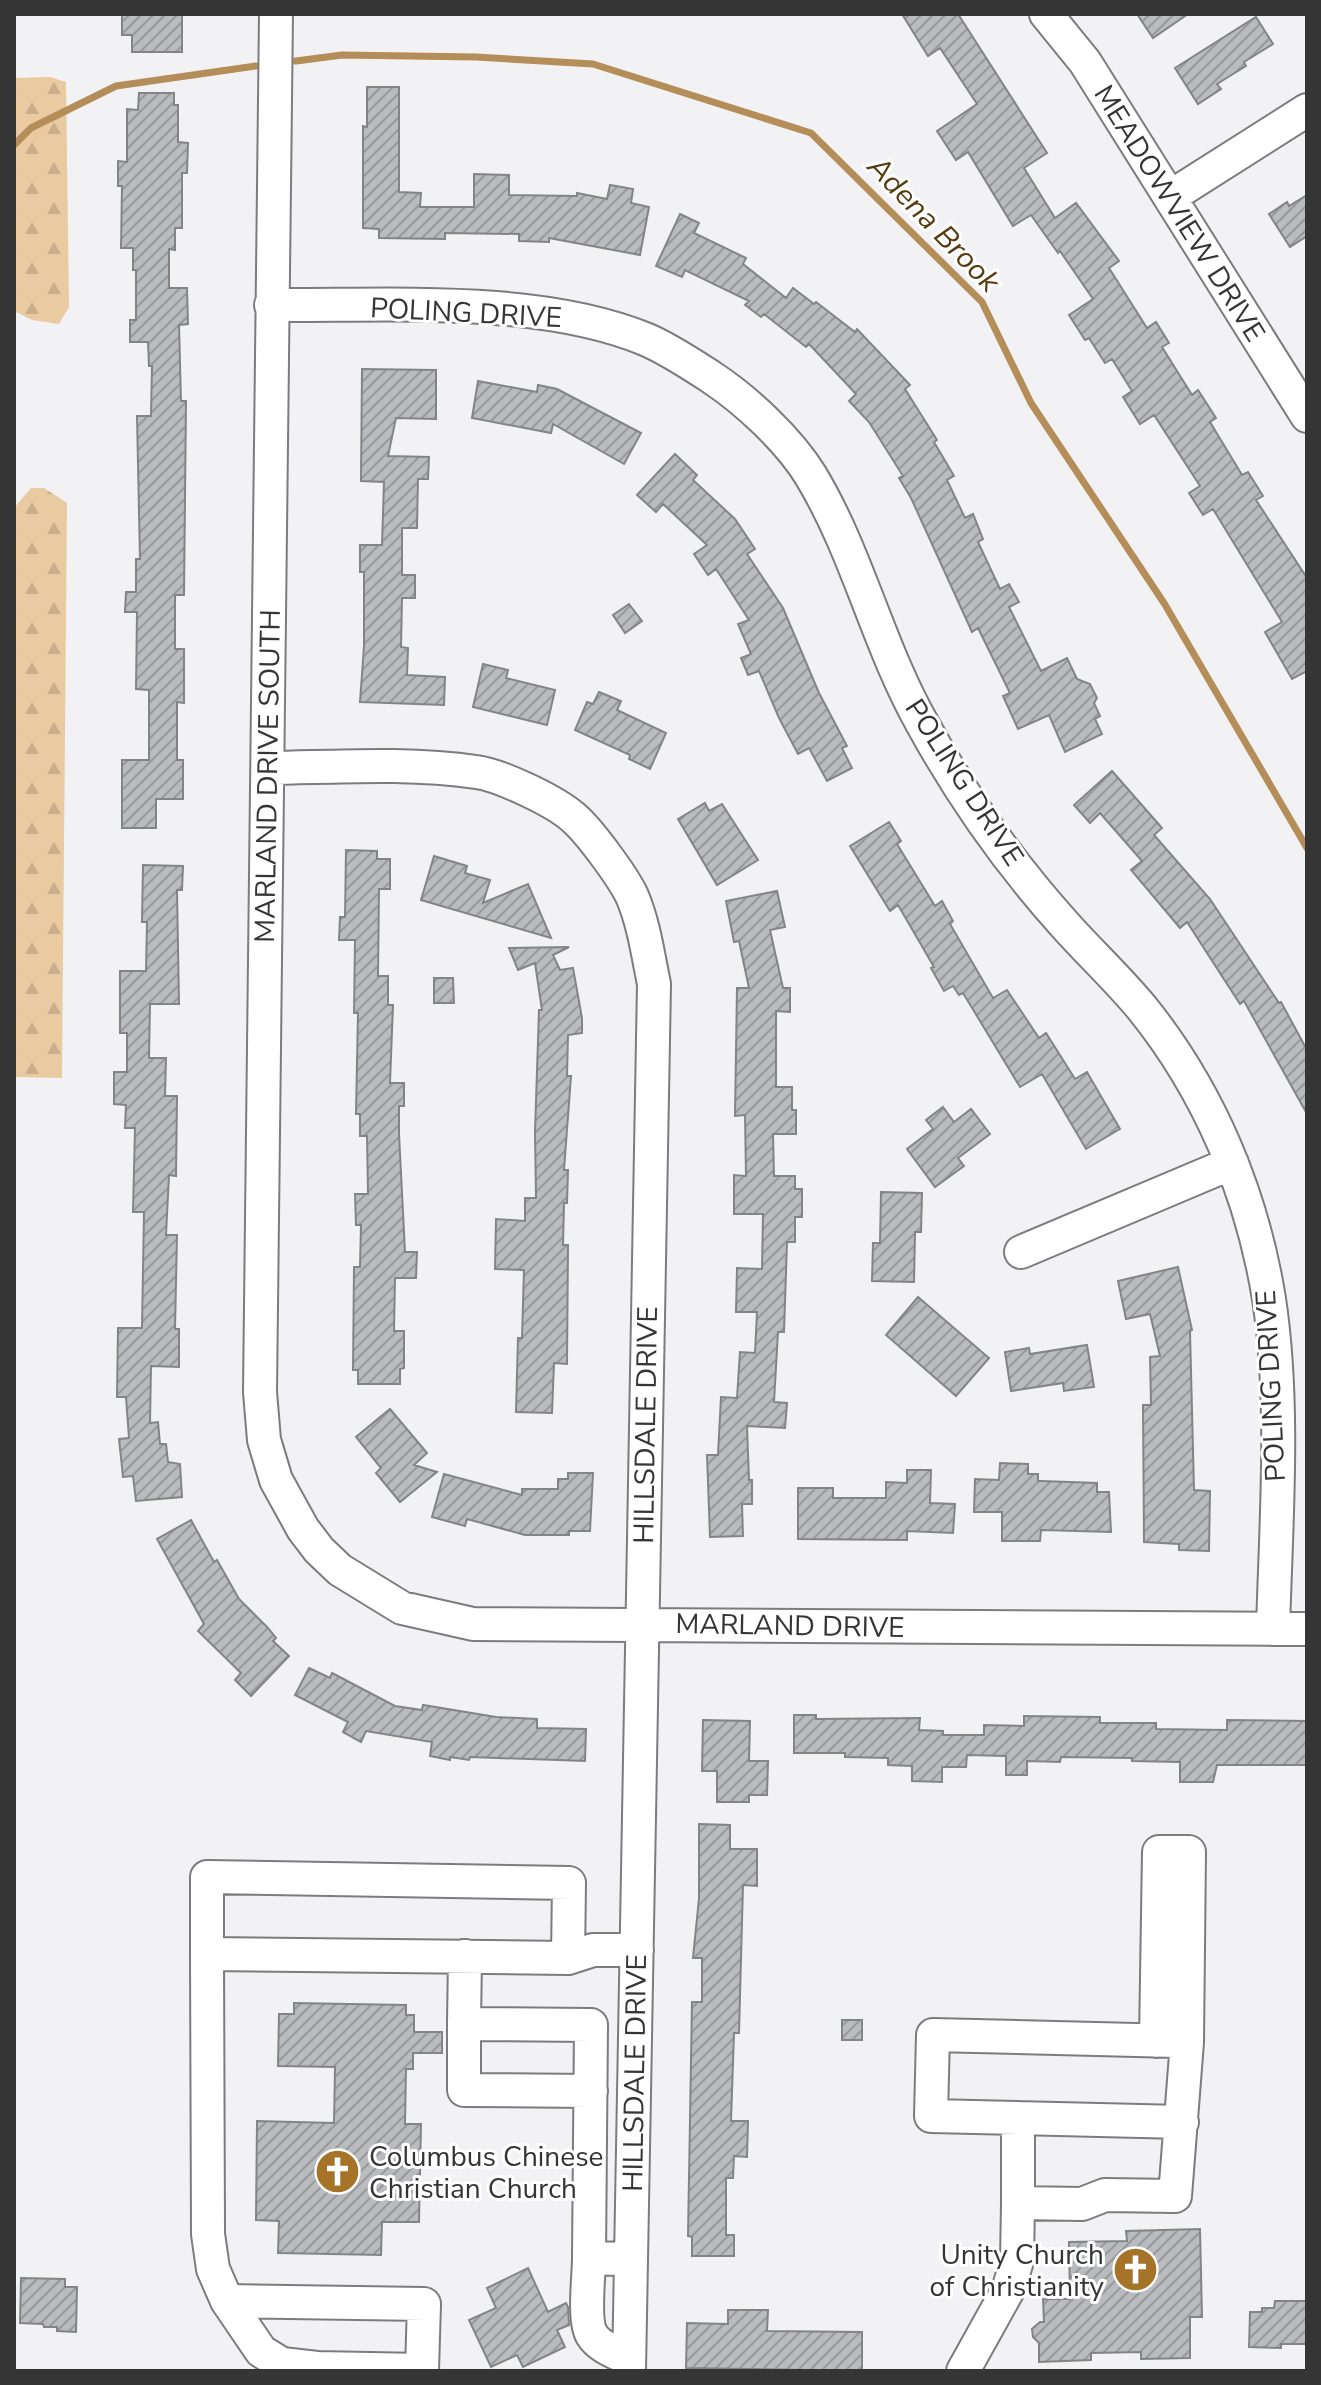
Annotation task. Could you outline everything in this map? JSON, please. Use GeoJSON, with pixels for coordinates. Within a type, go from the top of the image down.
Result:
{"type":"FeatureCollection","features":[{"type":"Feature","properties":{"kind":"street","name":"MARLAND DRIVE SOUTH"},"geometry":{"type":"LineString","coordinates":[[276,14],[260,1392],[264,1440],[276,1480],[303,1529]]}},
{"type":"Feature","properties":{"kind":"street","name":"MEADOWVIEW DRIVE"},"geometry":{"type":"LineString","coordinates":[[1046,14],[1085,62],[1307,416]]}},
{"type":"Feature","properties":{"kind":"street"},"geometry":{"type":"LineString","coordinates":[[1170,197],[1307,110]]}},
{"type":"Feature","properties":{"kind":"street","name":"POLING DRIVE"},"geometry":{"type":"LineString","coordinates":[[271,305],[486,308],[569,316],[647,340],[713,378],[773,429],[810,474],[841,537],[878,631],[922,724],[989,831],[1062,923],[1142,1008],[1198,1088],[1232,1163],[1252,1223],[1269,1298],[1276,1377],[1273,1629]]}},
{"type":"Feature","properties":{"kind":"street","name":"HILLSDALE DRIVE"},"geometry":{"type":"LineString","coordinates":[[269,768],[413,767],[479,772],[528,790],[574,818],[609,861],[631,895],[645,939],[654,984],[629,2365]]}},
{"type":"Feature","properties":{"kind":"street"},"geometry":{"type":"LineString","coordinates":[[1021,1252],[1232,1163]]}},
{"type":"Feature","properties":{"kind":"street","name":"MARLAND DRIVE"},"geometry":{"type":"LineString","coordinates":[[303,1529],[340,1570],[402,1608],[473,1624],[1307,1629]]}},
{"type":"Feature","properties":{"kind":"street"},"geometry":{"type":"LineString","coordinates":[[1018,2203],[1082,2204],[1105,2195],[1175,2196],[1182,2122],[1172,2041],[1159,1852],[1189,1852],[1172,2041]]}},
{"type":"Feature","properties":{"kind":"street"},"geometry":{"type":"LineString","coordinates":[[227,2301],[424,2304],[422,2370],[317,2370],[282,2364],[261,2351],[227,2301],[213,2269],[208,2234],[207,1877],[569,1883],[568,1958]]}},
{"type":"Feature","properties":{"kind":"street"},"geometry":{"type":"LineString","coordinates":[[207,1954],[568,1958],[593,1950],[637,1964]]}},
{"type":"Feature","properties":{"kind":"street"},"geometry":{"type":"LineString","coordinates":[[465,1956],[464,2090],[591,2081],[635,2071]]}},
{"type":"Feature","properties":{"kind":"street"},"geometry":{"type":"LineString","coordinates":[[464,2024],[591,2025],[588,2324],[592,2336],[629,2365]]}},
{"type":"Feature","properties":{"kind":"street"},"geometry":{"type":"LineString","coordinates":[[1172,2041],[933,2035],[931,2116],[1182,2122]]}},
{"type":"Feature","properties":{"kind":"street"},"geometry":{"type":"LineString","coordinates":[[963,2371],[1008,2290],[1017,2261],[1018,2118]]}},
{"type":"Feature","properties":{"kind":"street"},"geometry":{"type":"LineString","coordinates":[[589,2258],[630,2259]]}},
{"type":"Feature","properties":{"kind":"green space"},"geometry":{"type":"Polygon","coordinates":[[[50,77],[66,82],[69,307],[59,324],[32,320],[14,311],[14,78],[50,77]]]}},
{"type":"Feature","properties":{"kind":"green space"},"geometry":{"type":"Polygon","coordinates":[[[31,488],[44,488],[67,503],[62,1078],[14,1077],[14,508],[31,488]]]}},
{"type":"Feature","properties":{"kind":"building"},"geometry":{"type":"Polygon","coordinates":[[[122,14],[182,14],[182,52],[132,52],[132,35],[122,35],[122,14]]]}},
{"type":"Feature","properties":{"kind":"building"},"geometry":{"type":"Polygon","coordinates":[[[902,14],[958,14],[1047,153],[1024,168],[1055,218],[1076,203],[1119,261],[1109,268],[1147,328],[1156,322],[1169,343],[1162,347],[1192,395],[1198,390],[1216,418],[1210,422],[1242,475],[1248,472],[1263,496],[1256,500],[1307,578],[1307,671],[1292,679],[1265,632],[1282,622],[1213,509],[1203,515],[1189,493],[1200,486],[1154,415],[1140,424],[1123,397],[1132,391],[1112,359],[1105,363],[1069,315],[1093,299],[1031,215],[1013,226],[968,152],[956,160],[937,131],[977,104],[940,48],[928,56],[902,14]]]}},
{"type":"Feature","properties":{"kind":"building"},"geometry":{"type":"Polygon","coordinates":[[[1137,14],[1188,14],[1153,38],[1137,14]]]}},
{"type":"Feature","properties":{"kind":"building"},"geometry":{"type":"Polygon","coordinates":[[[1256,17],[1273,44],[1244,62],[1246,66],[1217,84],[1221,89],[1198,104],[1175,68],[1256,17]]]}},
{"type":"Feature","properties":{"kind":"building"},"geometry":{"type":"Polygon","coordinates":[[[367,87],[399,87],[399,192],[421,193],[420,207],[474,207],[474,174],[509,175],[509,195],[577,196],[577,193],[607,199],[610,185],[633,189],[631,203],[649,207],[640,255],[549,238],[549,242],[519,241],[519,234],[445,233],[445,239],[379,238],[379,229],[363,228],[363,126],[367,127],[367,87]]]}},
{"type":"Feature","properties":{"kind":"building"},"geometry":{"type":"Polygon","coordinates":[[[139,93],[174,93],[174,105],[178,105],[178,142],[188,143],[187,173],[182,173],[182,228],[175,228],[175,250],[169,249],[169,288],[187,288],[188,324],[179,325],[181,401],[186,401],[184,595],[175,595],[175,649],[184,649],[184,703],[177,702],[177,760],[183,760],[183,799],[156,799],[156,828],[122,828],[122,760],[149,760],[149,690],[136,689],[137,612],[125,612],[126,592],[136,592],[136,559],[140,559],[137,416],[151,416],[152,366],[149,366],[148,342],[130,342],[130,320],[136,320],[136,270],[133,270],[133,248],[121,248],[122,186],[118,186],[118,161],[127,162],[127,109],[138,110],[139,93]]]}},
{"type":"Feature","properties":{"kind":"building"},"geometry":{"type":"Polygon","coordinates":[[[1307,195],[1307,236],[1290,247],[1269,214],[1287,202],[1289,206],[1307,195]]]}},
{"type":"Feature","properties":{"kind":"building"},"geometry":{"type":"Polygon","coordinates":[[[680,214],[699,223],[694,233],[746,258],[743,264],[786,298],[793,288],[855,332],[857,329],[910,385],[905,389],[937,440],[934,442],[954,476],[947,480],[965,518],[973,514],[983,539],[978,542],[1000,589],[1009,584],[1019,602],[1009,607],[1041,671],[1067,658],[1077,679],[1090,684],[1097,698],[1094,703],[1100,716],[1095,719],[1102,734],[1065,752],[1049,715],[1018,729],[1003,696],[1010,693],[978,628],[972,632],[899,478],[903,476],[869,422],[849,401],[856,394],[809,344],[806,347],[764,314],[761,317],[745,305],[749,301],[685,270],[682,277],[656,266],[680,214]]]}},
{"type":"Feature","properties":{"kind":"building"},"geometry":{"type":"Polygon","coordinates":[[[362,369],[436,370],[436,419],[396,418],[388,456],[429,457],[428,479],[418,479],[417,528],[402,528],[402,575],[415,575],[415,598],[402,598],[401,647],[408,648],[407,675],[445,677],[444,705],[360,702],[364,572],[360,572],[360,545],[382,545],[384,482],[361,481],[362,369]]]}},
{"type":"Feature","properties":{"kind":"building"},"geometry":{"type":"Polygon","coordinates":[[[478,381],[537,392],[538,385],[557,389],[641,433],[624,464],[553,424],[551,433],[472,418],[478,381]]]}},
{"type":"Feature","properties":{"kind":"building"},"geometry":{"type":"Polygon","coordinates":[[[675,454],[697,475],[693,480],[735,519],[755,549],[747,554],[783,608],[819,693],[847,746],[842,748],[852,768],[827,781],[809,748],[798,754],[759,671],[748,675],[741,658],[751,654],[738,624],[749,620],[716,569],[708,575],[694,554],[707,545],[663,504],[656,512],[637,495],[675,454]]]}},
{"type":"Feature","properties":{"kind":"building"},"geometry":{"type":"Polygon","coordinates":[[[629,604],[642,621],[625,633],[613,615],[629,604]]]}},
{"type":"Feature","properties":{"kind":"building"},"geometry":{"type":"Polygon","coordinates":[[[483,664],[508,670],[506,678],[555,690],[547,725],[473,707],[483,664]]]}},
{"type":"Feature","properties":{"kind":"building"},"geometry":{"type":"Polygon","coordinates":[[[599,692],[621,701],[617,710],[666,733],[650,769],[629,759],[630,755],[575,730],[587,702],[593,704],[599,692]]]}},
{"type":"Feature","properties":{"kind":"building"},"geometry":{"type":"Polygon","coordinates":[[[1112,771],[1162,828],[1154,835],[1210,899],[1281,1002],[1307,1050],[1307,1114],[1244,1001],[1240,1004],[1187,922],[1180,928],[1131,870],[1142,861],[1100,813],[1090,823],[1074,805],[1112,771]]]}},
{"type":"Feature","properties":{"kind":"building"},"geometry":{"type":"Polygon","coordinates":[[[705,803],[709,811],[722,804],[758,860],[717,885],[678,819],[705,803]]]}},
{"type":"Feature","properties":{"kind":"building"},"geometry":{"type":"Polygon","coordinates":[[[889,822],[901,841],[897,844],[935,906],[942,901],[953,921],[950,924],[993,998],[1007,990],[1039,1038],[1046,1033],[1075,1079],[1087,1072],[1120,1129],[1086,1149],[1042,1074],[1020,1087],[963,993],[959,995],[953,986],[944,991],[931,968],[934,967],[898,905],[890,911],[850,846],[889,822]]]}},
{"type":"Feature","properties":{"kind":"building"},"geometry":{"type":"Polygon","coordinates":[[[346,850],[377,851],[377,859],[390,859],[390,889],[379,889],[378,976],[388,976],[388,1005],[393,1005],[390,1083],[404,1083],[404,1106],[399,1106],[399,1134],[405,1252],[417,1252],[416,1278],[395,1278],[394,1331],[404,1331],[404,1368],[400,1369],[400,1384],[358,1384],[358,1370],[353,1370],[354,1267],[360,1267],[361,1225],[356,1225],[355,1194],[368,1194],[367,1136],[360,1136],[360,1114],[356,1114],[358,1013],[354,1013],[355,940],[339,940],[340,917],[345,917],[346,850]]]}},
{"type":"Feature","properties":{"kind":"building"},"geometry":{"type":"Polygon","coordinates":[[[434,856],[467,866],[465,873],[490,880],[483,903],[528,884],[551,938],[421,900],[434,856]]]}},
{"type":"Feature","properties":{"kind":"building"},"geometry":{"type":"Polygon","coordinates":[[[143,865],[183,866],[182,890],[177,890],[179,1004],[150,1004],[149,1058],[166,1058],[165,1096],[177,1096],[176,1176],[169,1175],[166,1235],[177,1235],[175,1329],[179,1329],[179,1367],[151,1366],[150,1423],[158,1422],[160,1444],[166,1444],[168,1462],[180,1464],[182,1497],[136,1501],[133,1476],[123,1477],[119,1439],[129,1438],[126,1397],[117,1397],[118,1328],[142,1328],[144,1212],[133,1212],[135,1128],[125,1128],[126,1105],[114,1104],[114,1072],[127,1072],[127,1033],[120,1033],[120,971],[146,971],[147,922],[142,922],[143,865]]]}},
{"type":"Feature","properties":{"kind":"building"},"geometry":{"type":"Polygon","coordinates":[[[777,891],[785,927],[770,930],[783,988],[790,988],[790,1012],[776,1011],[776,1087],[792,1087],[796,1134],[773,1134],[774,1176],[795,1176],[795,1189],[802,1189],[802,1217],[795,1217],[795,1242],[787,1242],[784,1332],[778,1332],[774,1402],[787,1403],[785,1428],[747,1426],[752,1504],[742,1504],[743,1536],[710,1537],[707,1455],[718,1455],[721,1397],[737,1398],[740,1352],[755,1353],[757,1312],[736,1312],[737,1268],[762,1269],[763,1214],[734,1214],[734,1175],[746,1176],[745,1115],[735,1116],[737,988],[749,988],[739,941],[734,942],[726,901],[777,891]]]}},
{"type":"Feature","properties":{"kind":"building"},"geometry":{"type":"Polygon","coordinates":[[[569,947],[553,955],[560,970],[573,968],[582,1018],[582,1033],[568,1035],[567,1076],[571,1076],[564,1170],[568,1170],[563,1245],[568,1245],[567,1364],[554,1363],[552,1413],[516,1412],[524,1270],[495,1269],[496,1219],[525,1221],[525,1198],[536,1198],[535,1132],[539,1010],[542,1010],[535,963],[518,970],[509,948],[569,947]]]}},
{"type":"Feature","properties":{"kind":"building"},"geometry":{"type":"Polygon","coordinates":[[[434,978],[453,978],[454,1003],[434,1003],[434,978]]]}},
{"type":"Feature","properties":{"kind":"building"},"geometry":{"type":"Polygon","coordinates":[[[943,1107],[954,1122],[971,1109],[990,1134],[958,1158],[964,1166],[935,1187],[907,1149],[933,1129],[926,1120],[943,1107]]]}},
{"type":"Feature","properties":{"kind":"building"},"geometry":{"type":"Polygon","coordinates":[[[881,1192],[922,1193],[921,1232],[915,1232],[914,1282],[872,1281],[873,1243],[880,1243],[881,1192]]]}},
{"type":"Feature","properties":{"kind":"building"},"geometry":{"type":"Polygon","coordinates":[[[1178,1267],[1192,1330],[1194,1490],[1210,1491],[1209,1551],[1179,1550],[1179,1544],[1144,1542],[1143,1405],[1151,1405],[1150,1357],[1160,1356],[1150,1314],[1126,1319],[1118,1281],[1178,1267]]]}},
{"type":"Feature","properties":{"kind":"building"},"geometry":{"type":"Polygon","coordinates":[[[918,1297],[989,1358],[956,1396],[886,1335],[918,1297]]]}},
{"type":"Feature","properties":{"kind":"building"},"geometry":{"type":"Polygon","coordinates":[[[1087,1345],[1094,1387],[1064,1391],[1063,1383],[1011,1391],[1005,1352],[1029,1348],[1030,1354],[1087,1345]]]}},
{"type":"Feature","properties":{"kind":"building"},"geometry":{"type":"Polygon","coordinates":[[[390,1409],[427,1453],[414,1465],[437,1472],[400,1502],[376,1473],[381,1468],[356,1437],[390,1409]]]}},
{"type":"Feature","properties":{"kind":"building"},"geometry":{"type":"Polygon","coordinates":[[[1000,1463],[1028,1464],[1028,1474],[1038,1474],[1038,1481],[1097,1483],[1097,1492],[1109,1492],[1111,1532],[1041,1530],[1040,1541],[1002,1541],[1002,1512],[974,1512],[975,1479],[999,1480],[1000,1463]]]}},
{"type":"Feature","properties":{"kind":"building"},"geometry":{"type":"Polygon","coordinates":[[[907,1470],[931,1470],[930,1503],[955,1504],[953,1533],[907,1531],[907,1540],[798,1539],[798,1488],[833,1488],[833,1498],[886,1498],[886,1482],[907,1483],[907,1470]]]}},
{"type":"Feature","properties":{"kind":"building"},"geometry":{"type":"Polygon","coordinates":[[[568,1473],[593,1473],[590,1531],[569,1531],[569,1535],[525,1535],[467,1519],[465,1526],[432,1517],[444,1474],[522,1495],[522,1489],[558,1489],[558,1479],[568,1479],[568,1473]]]}},
{"type":"Feature","properties":{"kind":"building"},"geometry":{"type":"Polygon","coordinates":[[[191,1520],[239,1599],[268,1628],[276,1638],[273,1641],[289,1656],[251,1696],[235,1680],[241,1673],[198,1631],[204,1624],[157,1539],[191,1520]]]}},
{"type":"Feature","properties":{"kind":"building"},"geometry":{"type":"Polygon","coordinates":[[[309,1668],[330,1678],[332,1673],[395,1706],[422,1710],[423,1705],[496,1717],[537,1719],[537,1728],[586,1729],[585,1761],[470,1757],[469,1760],[450,1757],[450,1760],[430,1756],[432,1742],[366,1731],[361,1742],[343,1732],[348,1722],[295,1695],[309,1668]]]}},
{"type":"Feature","properties":{"kind":"building"},"geometry":{"type":"Polygon","coordinates":[[[794,1715],[816,1715],[816,1719],[920,1718],[919,1730],[943,1731],[943,1735],[984,1735],[984,1725],[1024,1726],[1024,1716],[1100,1717],[1100,1723],[1156,1723],[1156,1729],[1227,1730],[1227,1720],[1307,1721],[1307,1765],[1217,1765],[1213,1782],[1180,1782],[1180,1762],[1061,1757],[1060,1762],[1027,1761],[1027,1775],[1006,1775],[1006,1756],[967,1755],[966,1767],[942,1767],[942,1782],[912,1781],[912,1766],[888,1765],[888,1758],[845,1757],[845,1753],[794,1753],[794,1715]]]}},
{"type":"Feature","properties":{"kind":"building"},"geometry":{"type":"Polygon","coordinates":[[[703,1720],[750,1721],[749,1761],[768,1761],[767,1795],[749,1795],[749,1802],[717,1802],[717,1771],[702,1771],[703,1720]]]}},
{"type":"Feature","properties":{"kind":"building"},"geometry":{"type":"Polygon","coordinates":[[[699,1824],[730,1825],[730,1849],[757,1849],[757,1886],[743,1885],[739,2033],[734,2033],[731,2121],[748,2121],[747,2157],[734,2156],[733,2178],[726,2178],[726,2235],[734,2235],[734,2256],[692,2256],[692,2237],[688,2236],[692,2002],[702,2002],[702,1958],[693,1958],[699,1898],[699,1824]]]}},
{"type":"Feature","properties":{"kind":"building","name":"Columbus Chinese Christian Church"},"geometry":{"type":"Polygon","coordinates":[[[294,2003],[406,2005],[406,2015],[414,2015],[414,2032],[442,2032],[442,2053],[413,2053],[413,2069],[406,2069],[405,2124],[421,2124],[419,2222],[382,2222],[381,2255],[278,2253],[279,2221],[256,2220],[257,2121],[334,2123],[335,2067],[278,2066],[279,2014],[294,2014],[294,2003]]]}},
{"type":"Feature","properties":{"kind":"building"},"geometry":{"type":"Polygon","coordinates":[[[842,2020],[862,2020],[862,2040],[842,2040],[842,2020]]]}},
{"type":"Feature","properties":{"kind":"building","name":"Unity Church of Christianity"},"geometry":{"type":"Polygon","coordinates":[[[1200,2229],[1202,2317],[1190,2317],[1190,2358],[1141,2359],[1141,2352],[1091,2353],[1091,2360],[1039,2362],[1039,2343],[1033,2337],[1032,2329],[1044,2322],[1043,2299],[1070,2299],[1069,2242],[1127,2241],[1126,2231],[1200,2229]]]}},
{"type":"Feature","properties":{"kind":"building"},"geometry":{"type":"Polygon","coordinates":[[[528,2268],[548,2312],[566,2303],[568,2307],[569,2325],[557,2330],[565,2347],[523,2367],[517,2355],[491,2367],[469,2320],[496,2308],[487,2288],[528,2268]]]}},
{"type":"Feature","properties":{"kind":"building"},"geometry":{"type":"Polygon","coordinates":[[[21,2278],[65,2279],[65,2287],[77,2287],[76,2332],[57,2331],[57,2327],[44,2327],[43,2324],[20,2323],[21,2278]]]}},
{"type":"Feature","properties":{"kind":"building"},"geometry":{"type":"Polygon","coordinates":[[[1275,2301],[1307,2301],[1307,2344],[1281,2344],[1281,2348],[1249,2347],[1250,2312],[1274,2308],[1275,2301]]]}},
{"type":"Feature","properties":{"kind":"building"},"geometry":{"type":"Polygon","coordinates":[[[728,2310],[768,2310],[767,2331],[862,2332],[862,2371],[686,2368],[687,2323],[728,2324],[728,2310]]]}},
{"type":"Feature","properties":{"kind":"waterway","name":"Adena Brook"},"geometry":{"type":"LineString","coordinates":[[296,61],[342,55],[476,57],[593,64],[811,133],[982,302],[1031,403],[1164,603],[1307,848]]}},
{"type":"Feature","properties":{"kind":"waterway","name":"Adena Brook"},"geometry":{"type":"LineString","coordinates":[[14,145],[31,128],[116,86],[256,66]]}},
{"type":"Feature","properties":{"kind":"place","name":"Columbus Chinese Christian Church"},"geometry":{"type":"Point","coordinates":[338,2172]}},
{"type":"Feature","properties":{"kind":"place","name":"Unity Church of Christianity"},"geometry":{"type":"Point","coordinates":[1135,2270]}}]}
